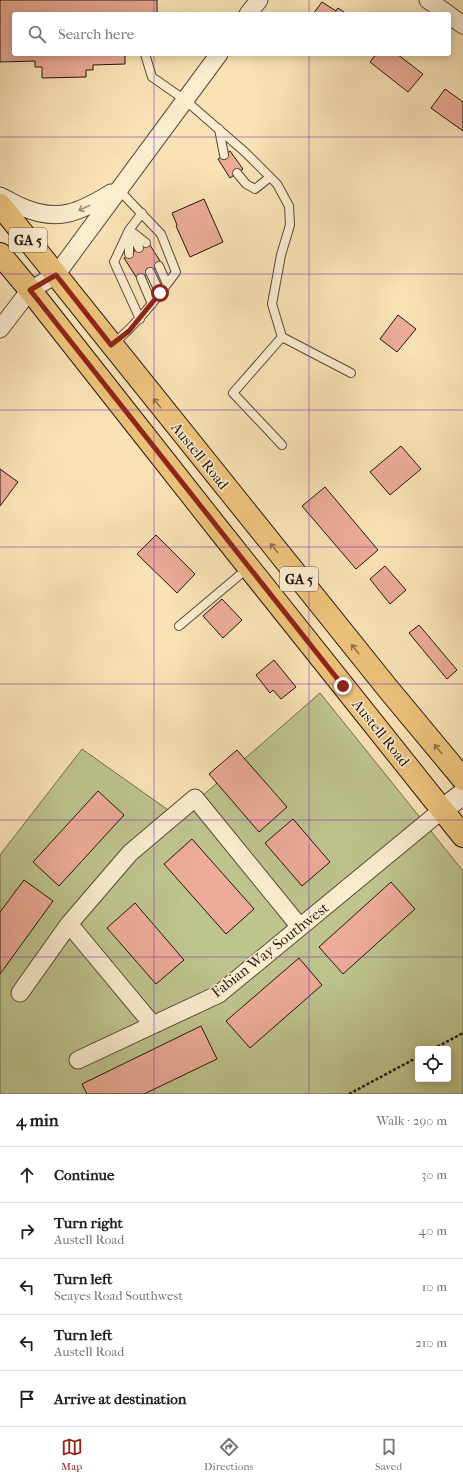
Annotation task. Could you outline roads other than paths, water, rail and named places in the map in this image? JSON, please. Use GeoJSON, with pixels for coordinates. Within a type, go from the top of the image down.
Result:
{"type":"FeatureCollection","features":[{"type":"Feature","properties":{"kind":"main road","name":"Austell Road"},"geometry":{"type":"LineString","coordinates":[[0,205],[388,690],[463,779]]}},
{"type":"Feature","properties":{"kind":"main road","name":"Austell Road"},"geometry":{"type":"LineString","coordinates":[[0,254],[463,836]]}},
{"type":"Feature","properties":{"kind":"street"},"geometry":{"type":"LineString","coordinates":[[250,12],[259,0]]}},
{"type":"Feature","properties":{"kind":"street"},"geometry":{"type":"LineString","coordinates":[[428,0],[445,12]]}},
{"type":"Feature","properties":{"kind":"street"},"geometry":{"type":"LineString","coordinates":[[451,16],[463,25]]}},
{"type":"Feature","properties":{"kind":"street"},"geometry":{"type":"LineString","coordinates":[[0,329],[30,290],[56,275],[218,56]]}},
{"type":"Feature","properties":{"kind":"street"},"geometry":{"type":"LineString","coordinates":[[0,196],[22,208],[47,214],[61,215],[80,210],[118,189]]}},
{"type":"Feature","properties":{"kind":"street"},"geometry":{"type":"LineString","coordinates":[[442,810],[463,794]]}},
{"type":"Feature","properties":{"kind":"street"},"geometry":{"type":"LineString","coordinates":[[20,992],[69,924],[130,853],[195,798],[300,927]]}},
{"type":"Feature","properties":{"kind":"street","name":"Fabian Way Southwest"},"geometry":{"type":"LineString","coordinates":[[78,1060],[219,994],[442,810]]}},
{"type":"Feature","properties":{"kind":"street"},"geometry":{"type":"LineString","coordinates":[[69,924],[153,1025]]}},
{"type":"Feature","properties":{"kind":"lane"},"geometry":{"type":"LineString","coordinates":[[146,56],[152,77],[185,100],[219,129],[277,184],[289,206],[290,212],[290,225],[281,255],[272,304],[282,337],[351,373]]}},
{"type":"Feature","properties":{"kind":"lane"},"geometry":{"type":"LineString","coordinates":[[219,129],[224,155]]}},
{"type":"Feature","properties":{"kind":"lane"},"geometry":{"type":"LineString","coordinates":[[236,173],[246,184],[255,189],[270,177]]}},
{"type":"Feature","properties":{"kind":"lane"},"geometry":{"type":"LineString","coordinates":[[111,345],[129,331],[176,272],[161,234],[118,189]]}},
{"type":"Feature","properties":{"kind":"lane"},"geometry":{"type":"LineString","coordinates":[[140,318],[114,262],[129,230],[142,213]]}},
{"type":"Feature","properties":{"kind":"lane"},"geometry":{"type":"LineString","coordinates":[[129,230],[143,246]]}},
{"type":"Feature","properties":{"kind":"lane"},"geometry":{"type":"LineString","coordinates":[[129,230],[129,254]]}},
{"type":"Feature","properties":{"kind":"lane"},"geometry":{"type":"LineString","coordinates":[[159,266],[167,284]]}},
{"type":"Feature","properties":{"kind":"lane"},"geometry":{"type":"LineString","coordinates":[[150,272],[160,293]]}},
{"type":"Feature","properties":{"kind":"lane"},"geometry":{"type":"LineString","coordinates":[[141,278],[152,304]]}},
{"type":"Feature","properties":{"kind":"lane"},"geometry":{"type":"LineString","coordinates":[[282,337],[233,393],[282,445]]}},
{"type":"Feature","properties":{"kind":"lane"},"geometry":{"type":"LineString","coordinates":[[179,626],[249,568]]}}]}
